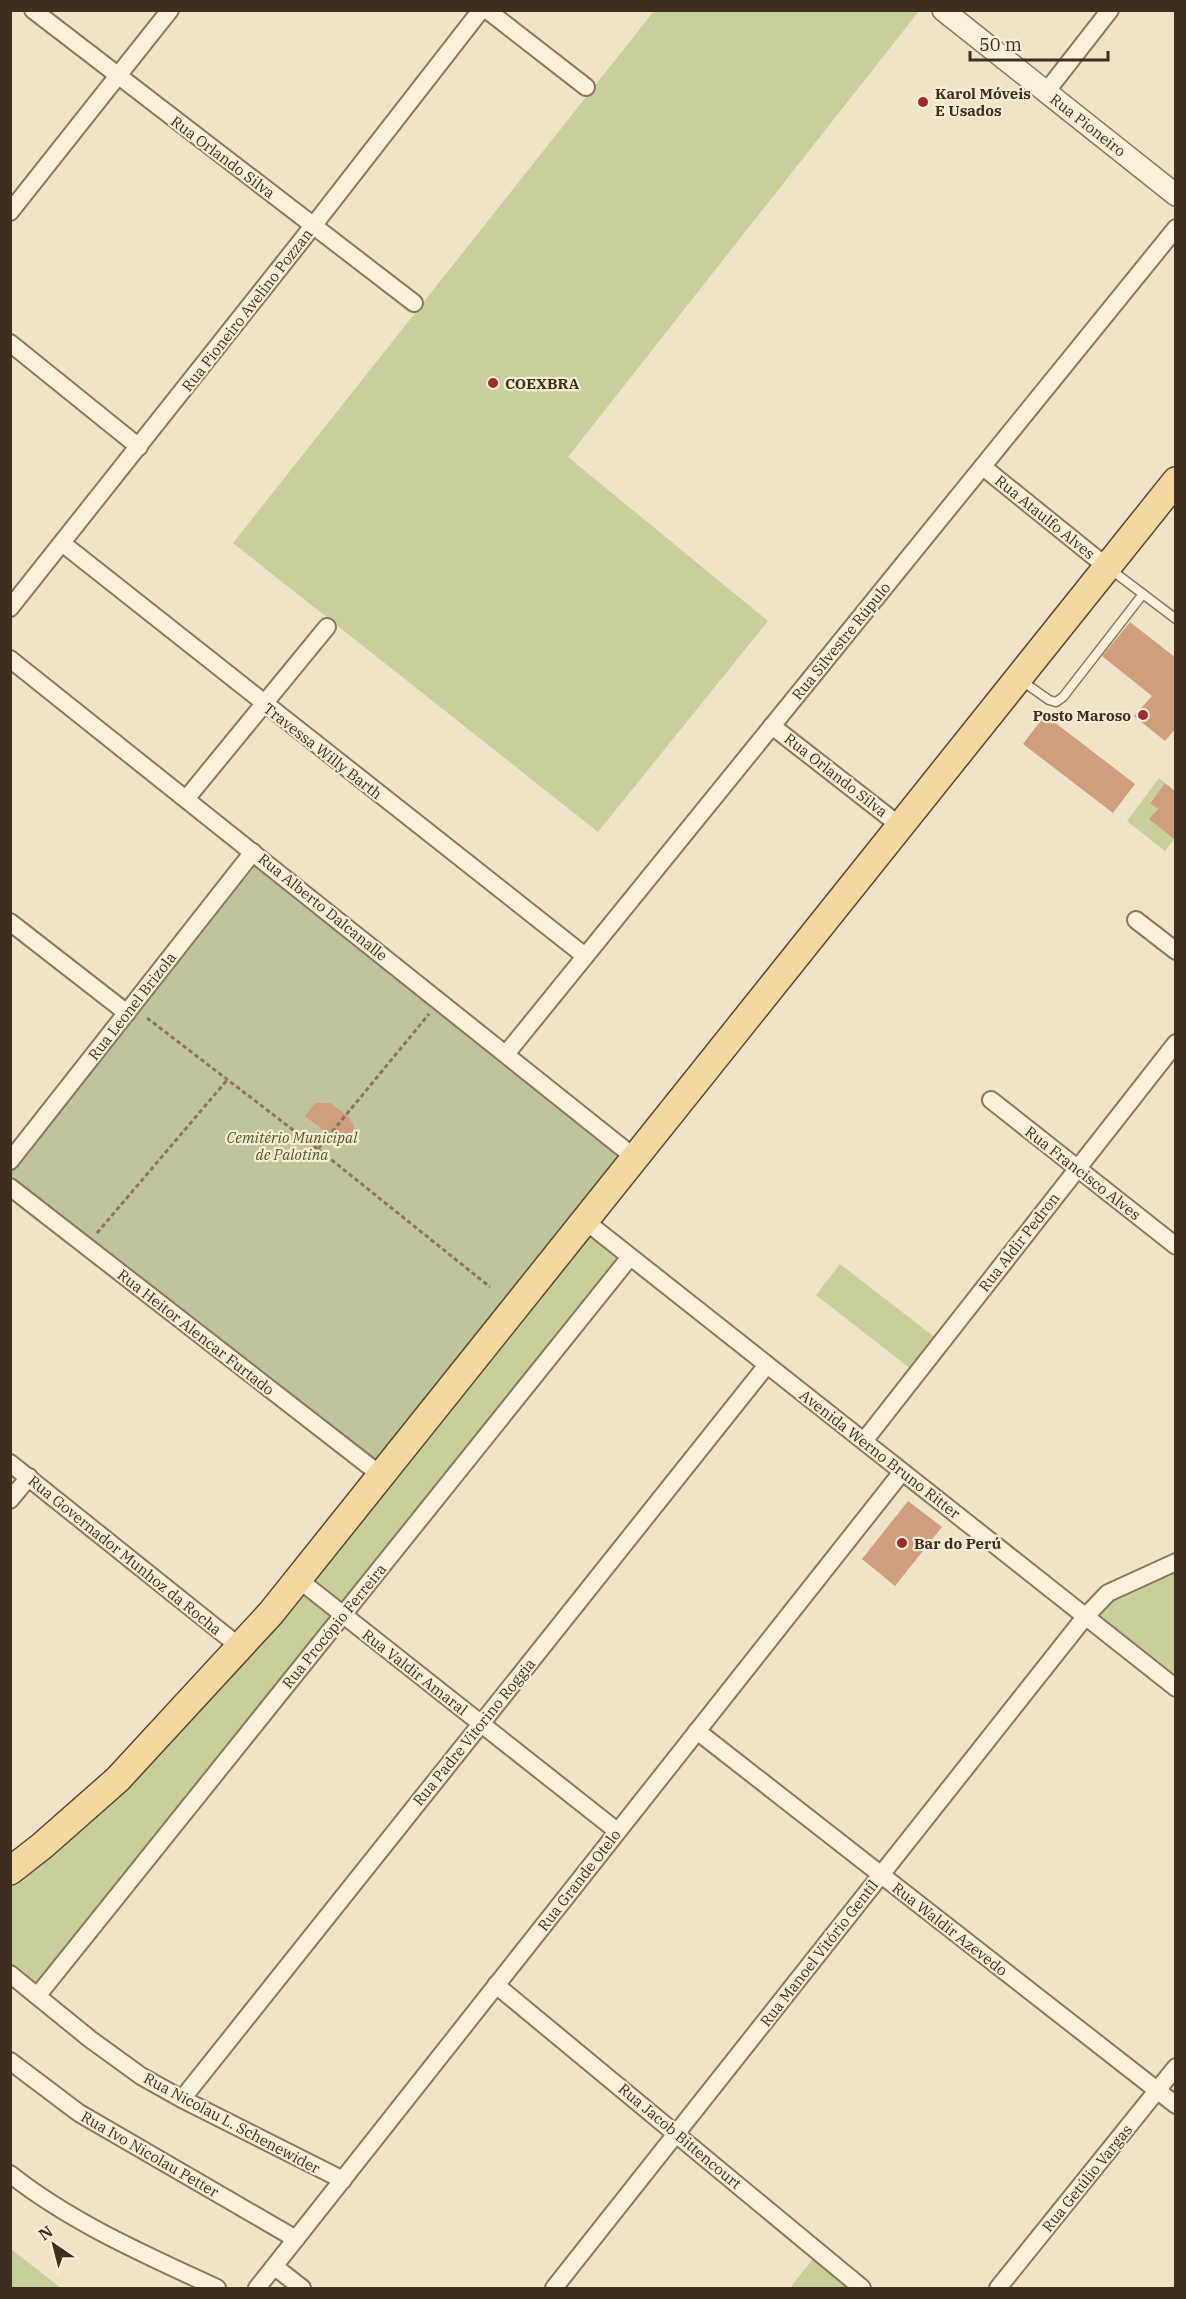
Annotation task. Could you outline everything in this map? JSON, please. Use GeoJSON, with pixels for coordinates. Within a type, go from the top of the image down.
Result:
{"type":"FeatureCollection","features":[{"type":"Feature","properties":{"kind":"main road"},"geometry":{"type":"LineString","coordinates":[[10,1871],[118,1779],[271,1613],[1176,481]]}},
{"type":"Feature","properties":{"kind":"street","name":"Rua Orlando Silva"},"geometry":{"type":"LineString","coordinates":[[33,10],[414,303]]}},
{"type":"Feature","properties":{"kind":"street"},"geometry":{"type":"LineString","coordinates":[[10,212],[170,10]]}},
{"type":"Feature","properties":{"kind":"street","name":"Rua Pioneiro Avelino Pozzan"},"geometry":{"type":"LineString","coordinates":[[10,608],[481,10]]}},
{"type":"Feature","properties":{"kind":"street"},"geometry":{"type":"LineString","coordinates":[[487,10],[586,87]]}},
{"type":"Feature","properties":{"kind":"street","name":"Rua Pioneiro"},"geometry":{"type":"LineString","coordinates":[[944,10],[1176,195]]}},
{"type":"Feature","properties":{"kind":"street"},"geometry":{"type":"LineString","coordinates":[[1046,92],[1110,10]]}},
{"type":"Feature","properties":{"kind":"street","name":"Rua Silvestre Rúpulo"},"geometry":{"type":"LineString","coordinates":[[506,1054],[1176,228]]}},
{"type":"Feature","properties":{"kind":"street"},"geometry":{"type":"LineString","coordinates":[[10,343],[139,447]]}},
{"type":"Feature","properties":{"kind":"street","name":"Rua Ataulfo Alves"},"geometry":{"type":"LineString","coordinates":[[983,467],[1107,567]]}},
{"type":"Feature","properties":{"kind":"street","name":"Travessa Willy Barth"},"geometry":{"type":"LineString","coordinates":[[62,543],[585,957]]}},
{"type":"Feature","properties":{"kind":"street"},"geometry":{"type":"LineString","coordinates":[[186,799],[327,627]]}},
{"type":"Feature","properties":{"kind":"street","name":"Rua Alberto Dalcanalle"},"geometry":{"type":"LineString","coordinates":[[10,659],[634,1157]]}},
{"type":"Feature","properties":{"kind":"street","name":"Rua Orlando Silva"},"geometry":{"type":"LineString","coordinates":[[772,726],[899,825]]}},
{"type":"Feature","properties":{"kind":"street","name":"Rua Leonel Brizola"},"geometry":{"type":"LineString","coordinates":[[10,1161],[253,852]]}},
{"type":"Feature","properties":{"kind":"street"},"geometry":{"type":"LineString","coordinates":[[1136,920],[1176,951]]}},
{"type":"Feature","properties":{"kind":"street"},"geometry":{"type":"LineString","coordinates":[[10,922],[127,1013]]}},
{"type":"Feature","properties":{"kind":"street","name":"Rua Aldir Pedron"},"geometry":{"type":"LineString","coordinates":[[864,1440],[1176,1043]]}},
{"type":"Feature","properties":{"kind":"street","name":"Rua Francisco Alves"},"geometry":{"type":"LineString","coordinates":[[991,1100],[1176,1246]]}},
{"type":"Feature","properties":{"kind":"street","name":"Rua Heitor Alencar Furtado"},"geometry":{"type":"LineString","coordinates":[[10,1187],[382,1476]]}},
{"type":"Feature","properties":{"kind":"street","name":"Avenida Werno Bruno Ritter"},"geometry":{"type":"LineString","coordinates":[[584,1220],[1176,1688]]}},
{"type":"Feature","properties":{"kind":"street","name":"Rua Procópio Ferreira"},"geometry":{"type":"LineString","coordinates":[[38,1995],[630,1257]]}},
{"type":"Feature","properties":{"kind":"street","name":"Rua Padre Vitorino Roggia"},"geometry":{"type":"LineString","coordinates":[[182,2099],[767,1365]]}},
{"type":"Feature","properties":{"kind":"street","name":"Rua Governador Munhoz da Rocha"},"geometry":{"type":"LineString","coordinates":[[10,1463],[240,1647]]}},
{"type":"Feature","properties":{"kind":"street","name":"Rua Grande Otelo"},"geometry":{"type":"LineString","coordinates":[[257,2289],[902,1472]]}},
{"type":"Feature","properties":{"kind":"street"},"geometry":{"type":"LineString","coordinates":[[10,1500],[29,1477]]}},
{"type":"Feature","properties":{"kind":"street","name":"Rua Manoel Vitório Gentil"},"geometry":{"type":"LineString","coordinates":[[554,2289],[1085,1617],[1108,1593],[1176,1562]]}},
{"type":"Feature","properties":{"kind":"street","name":"Rua Valdir Amaral"},"geometry":{"type":"LineString","coordinates":[[298,1579],[618,1832]]}},
{"type":"Feature","properties":{"kind":"street","name":"Rua Waldir Azevedo"},"geometry":{"type":"LineString","coordinates":[[697,1731],[1176,2105]]}},
{"type":"Feature","properties":{"kind":"street","name":"Rua Nicolau L. Schenewider"},"geometry":{"type":"LineString","coordinates":[[10,1974],[90,2039],[141,2076],[343,2180]]}},
{"type":"Feature","properties":{"kind":"street","name":"Rua Jacob Bittencourt"},"geometry":{"type":"LineString","coordinates":[[496,1985],[862,2289]]}},
{"type":"Feature","properties":{"kind":"street","name":"Rua Ivo Nicolau Petter"},"geometry":{"type":"LineString","coordinates":[[10,2061],[79,2113],[296,2239]]}},
{"type":"Feature","properties":{"kind":"street","name":"Rua Getúlio Vargas"},"geometry":{"type":"LineString","coordinates":[[998,2289],[1176,2067]]}},
{"type":"Feature","properties":{"kind":"street"},"geometry":{"type":"LineString","coordinates":[[10,2174],[40,2197],[119,2242],[217,2289]]}},
{"type":"Feature","properties":{"kind":"street"},"geometry":{"type":"LineString","coordinates":[[275,2266],[302,2289]]}},
{"type":"Feature","properties":{"kind":"lane"},"geometry":{"type":"LineString","coordinates":[[1107,567],[1176,619]]}},
{"type":"Feature","properties":{"kind":"lane"},"geometry":{"type":"LineString","coordinates":[[1018,678],[1048,700],[1056,702],[1063,697],[1143,594]]}},
{"type":"Feature","properties":{"kind":"path"},"geometry":{"type":"LineString","coordinates":[[318,1149],[439,1001]]}},
{"type":"Feature","properties":{"kind":"path"},"geometry":{"type":"LineString","coordinates":[[147,1018],[318,1149],[490,1287]]}},
{"type":"Feature","properties":{"kind":"path"},"geometry":{"type":"LineString","coordinates":[[94,1237],[228,1079]]}},
{"type":"Feature","properties":{"kind":"green space","name":"COEXBRA"},"geometry":{"type":"Polygon","coordinates":[[[654,11],[919,11],[568,457],[768,621],[598,832],[233,543],[654,11]]]}},
{"type":"Feature","properties":{"kind":"green space"},"geometry":{"type":"Polygon","coordinates":[[[1159,778],[1165,783],[1150,802],[1158,809],[1150,818],[1174,839],[1165,851],[1127,821],[1159,778]]]}},
{"type":"Feature","properties":{"kind":"green space","name":"Cemitério Municipal de Palotina"},"geometry":{"type":"Polygon","coordinates":[[[253,852],[634,1157],[382,1476],[11,1187],[10,1161],[253,852]]]}},
{"type":"Feature","properties":{"kind":"green space"},"geometry":{"type":"Polygon","coordinates":[[[584,1220],[630,1257],[38,1995],[11,1974],[10,1871],[118,1779],[584,1220]]]}},
{"type":"Feature","properties":{"kind":"green space"},"geometry":{"type":"Polygon","coordinates":[[[840,1264],[941,1342],[916,1373],[816,1295],[840,1264]]]}},
{"type":"Feature","properties":{"kind":"green space"},"geometry":{"type":"Polygon","coordinates":[[[1175,1562],[1175,1688],[1085,1617],[1108,1593],[1175,1562]]]}},
{"type":"Feature","properties":{"kind":"green space"},"geometry":{"type":"Polygon","coordinates":[[[11,2249],[61,2288],[11,2288],[11,2249]]]}},
{"type":"Feature","properties":{"kind":"green space"},"geometry":{"type":"Polygon","coordinates":[[[818,2252],[862,2288],[790,2288],[818,2252]]]}},
{"type":"Feature","properties":{"kind":"building"},"geometry":{"type":"Polygon","coordinates":[[[1130,622],[1176,658],[1176,728],[1165,741],[1134,716],[1152,696],[1102,656],[1130,622]]]}},
{"type":"Feature","properties":{"kind":"building"},"geometry":{"type":"Polygon","coordinates":[[[1045,715],[1135,784],[1113,813],[1023,744],[1045,715]]]}},
{"type":"Feature","properties":{"kind":"building"},"geometry":{"type":"Polygon","coordinates":[[[1165,783],[1176,792],[1174,839],[1149,819],[1158,809],[1150,803],[1165,783]]]}},
{"type":"Feature","properties":{"kind":"building"},"geometry":{"type":"Polygon","coordinates":[[[315,1103],[330,1103],[349,1117],[354,1127],[353,1133],[343,1146],[305,1116],[315,1103]]]}},
{"type":"Feature","properties":{"kind":"building","name":"Bar do Perú"},"geometry":{"type":"Polygon","coordinates":[[[908,1501],[942,1527],[895,1586],[862,1559],[908,1501]]]}},
{"type":"Feature","properties":{"kind":"place","name":"Karol Móveis E Usados"},"geometry":{"type":"Point","coordinates":[923,102]}},
{"type":"Feature","properties":{"kind":"place","name":"COEXBRA"},"geometry":{"type":"Point","coordinates":[493,383]}},
{"type":"Feature","properties":{"kind":"place","name":"Posto Maroso"},"geometry":{"type":"Point","coordinates":[1143,715]}},
{"type":"Feature","properties":{"kind":"place","name":"Bar do Perú"},"geometry":{"type":"Point","coordinates":[902,1543]}}]}
